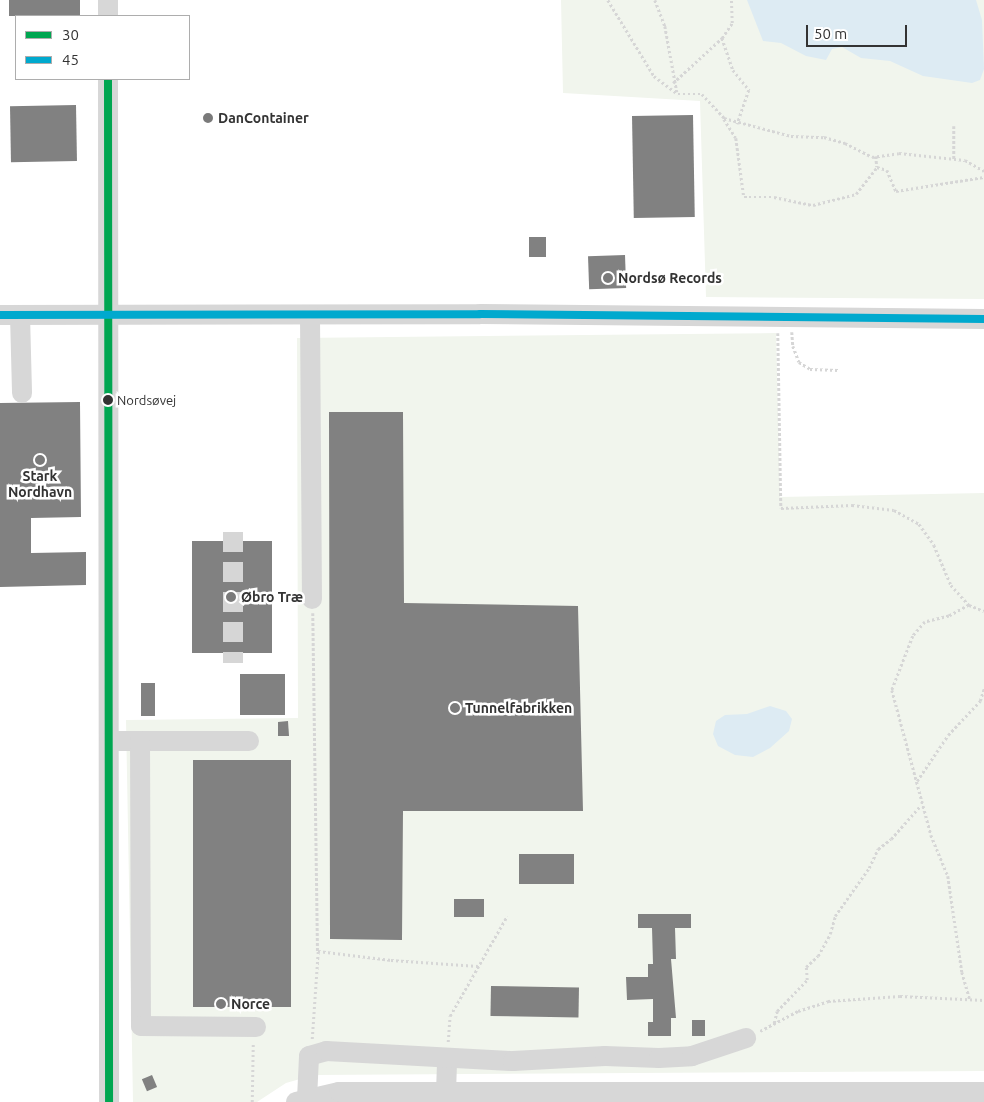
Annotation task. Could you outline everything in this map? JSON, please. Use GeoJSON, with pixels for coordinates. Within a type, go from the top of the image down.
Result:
{"type":"FeatureCollection","features":[{"type":"Feature","properties":{"kind":"street"},"geometry":{"type":"LineString","coordinates":[[108,0],[108,15]]}},
{"type":"Feature","properties":{"kind":"street"},"geometry":{"type":"LineString","coordinates":[[108,80],[110,1102]]}},
{"type":"Feature","properties":{"kind":"street"},"geometry":{"type":"LineString","coordinates":[[22,394],[10,315],[785,315],[984,319]]}},
{"type":"Feature","properties":{"kind":"street"},"geometry":{"type":"LineString","coordinates":[[310,315],[312,599]]}},
{"type":"Feature","properties":{"kind":"street"},"geometry":{"type":"LineString","coordinates":[[109,741],[249,741]]}},
{"type":"Feature","properties":{"kind":"street"},"geometry":{"type":"LineString","coordinates":[[140,741],[141,1026],[255,1027]]}},
{"type":"Feature","properties":{"kind":"street"},"geometry":{"type":"LineString","coordinates":[[746,1038],[719,1049],[686,1056],[605,1056],[513,1061],[314,1053],[309,1056],[302,1100],[339,1092],[803,1097],[984,1092]]}},
{"type":"Feature","properties":{"kind":"street"},"geometry":{"type":"LineString","coordinates":[[446,1092],[447,1058]]}},
{"type":"Feature","properties":{"kind":"path"},"geometry":{"type":"LineString","coordinates":[[608,0],[654,76],[678,94],[702,94],[724,118],[736,138],[744,197],[774,197],[813,205],[856,194],[877,167],[876,156]]}},
{"type":"Feature","properties":{"kind":"path"},"geometry":{"type":"LineString","coordinates":[[655,0],[665,26],[674,83],[678,94]]}},
{"type":"Feature","properties":{"kind":"path"},"geometry":{"type":"LineString","coordinates":[[674,83],[722,38],[732,23],[731,0]]}},
{"type":"Feature","properties":{"kind":"path"},"geometry":{"type":"LineString","coordinates":[[722,38],[733,70],[749,90],[737,124]]}},
{"type":"Feature","properties":{"kind":"path"},"geometry":{"type":"LineString","coordinates":[[724,118],[737,124],[792,136],[824,137],[876,156],[900,153],[965,160],[984,172]]}},
{"type":"Feature","properties":{"kind":"path"},"geometry":{"type":"LineString","coordinates":[[954,126],[954,158]]}},
{"type":"Feature","properties":{"kind":"path"},"geometry":{"type":"LineString","coordinates":[[877,167],[887,170],[896,191],[984,177]]}},
{"type":"Feature","properties":{"kind":"path"},"geometry":{"type":"LineString","coordinates":[[785,315],[799,362],[810,369],[838,370]]}},
{"type":"Feature","properties":{"kind":"path"},"geometry":{"type":"LineString","coordinates":[[785,315],[781,508],[852,505],[894,510],[920,524],[934,545],[951,585],[969,605],[984,611]]}},
{"type":"Feature","properties":{"kind":"path"},"geometry":{"type":"LineString","coordinates":[[312,599],[318,950],[312,1033],[314,1053]]}},
{"type":"Feature","properties":{"kind":"path"},"geometry":{"type":"LineString","coordinates":[[969,605],[949,616],[925,622],[913,636],[893,680],[892,690],[922,804],[948,876],[962,972],[970,1000]]}},
{"type":"Feature","properties":{"kind":"path"},"geometry":{"type":"LineString","coordinates":[[916,782],[937,749],[980,701],[984,689]]}},
{"type":"Feature","properties":{"kind":"path"},"geometry":{"type":"LineString","coordinates":[[774,1024],[777,1011],[807,980],[806,967],[818,956],[830,934],[835,916],[869,868],[878,849],[901,829],[922,804]]}},
{"type":"Feature","properties":{"kind":"path"},"geometry":{"type":"LineString","coordinates":[[447,1058],[450,1016],[507,916]]}},
{"type":"Feature","properties":{"kind":"path"},"geometry":{"type":"LineString","coordinates":[[318,950],[391,960],[478,966]]}},
{"type":"Feature","properties":{"kind":"path"},"geometry":{"type":"LineString","coordinates":[[746,1038],[828,1001],[860,997],[984,1000]]}},
{"type":"Feature","properties":{"kind":"path"},"geometry":{"type":"LineString","coordinates":[[252,1102],[255,1027]]}},
{"type":"Feature","properties":{"kind":"shaded area"},"geometry":{"type":"Polygon","coordinates":[[[561,0],[984,0],[984,299],[706,297],[700,101],[563,93],[561,0]]]}},
{"type":"Feature","properties":{"kind":"shaded area"},"geometry":{"type":"Polygon","coordinates":[[[747,0],[976,0],[982,20],[984,69],[980,80],[972,83],[923,76],[890,61],[861,58],[842,47],[832,49],[826,60],[806,56],[781,43],[763,41],[747,0]]]}},
{"type":"Feature","properties":{"kind":"shaded area"},"geometry":{"type":"Polygon","coordinates":[[[776,333],[780,497],[984,493],[984,1071],[314,1075],[286,1083],[257,1102],[133,1102],[126,720],[298,718],[297,338],[776,333]]]}},
{"type":"Feature","properties":{"kind":"shaded area"},"geometry":{"type":"Polygon","coordinates":[[[770,706],[786,711],[792,719],[789,731],[770,748],[753,757],[735,755],[718,746],[713,734],[716,721],[725,715],[747,714],[770,706]]]}},
{"type":"Feature","properties":{"kind":"building"},"geometry":{"type":"Polygon","coordinates":[[[9,0],[80,0],[80,15],[9,16],[9,0]]]}},
{"type":"Feature","properties":{"kind":"building"},"geometry":{"type":"Polygon","coordinates":[[[76,105],[77,161],[11,162],[10,106],[76,105]]]}},
{"type":"Feature","properties":{"kind":"building"},"geometry":{"type":"Polygon","coordinates":[[[693,115],[695,217],[634,218],[632,116],[693,115]]]}},
{"type":"Feature","properties":{"kind":"building"},"geometry":{"type":"Polygon","coordinates":[[[529,237],[546,237],[546,257],[529,257],[529,237]]]}},
{"type":"Feature","properties":{"kind":"building"},"geometry":{"type":"Polygon","coordinates":[[[625,255],[626,288],[589,289],[588,256],[625,255]]]}},
{"type":"Feature","properties":{"kind":"building","name":"Stark Nordhavn"},"geometry":{"type":"Polygon","coordinates":[[[80,402],[81,517],[31,518],[31,553],[86,552],[86,585],[0,587],[0,403],[80,402]]]}},
{"type":"Feature","properties":{"kind":"building","name":"Tunnelfabrikken"},"geometry":{"type":"Polygon","coordinates":[[[329,412],[403,412],[404,603],[578,606],[583,811],[403,811],[402,940],[330,939],[329,412]]]}},
{"type":"Feature","properties":{"kind":"building","name":"Øbro Træ"},"geometry":{"type":"Polygon","coordinates":[[[192,541],[272,541],[272,653],[192,653],[192,541]]]}},
{"type":"Feature","properties":{"kind":"building"},"geometry":{"type":"Polygon","coordinates":[[[240,674],[285,674],[285,715],[240,715],[240,674]]]}},
{"type":"Feature","properties":{"kind":"building"},"geometry":{"type":"Polygon","coordinates":[[[141,683],[155,683],[155,716],[141,716],[141,683]]]}},
{"type":"Feature","properties":{"kind":"building"},"geometry":{"type":"Polygon","coordinates":[[[288,721],[289,736],[278,736],[278,722],[288,721]]]}},
{"type":"Feature","properties":{"kind":"building"},"geometry":{"type":"Polygon","coordinates":[[[193,760],[291,760],[291,1007],[193,1007],[193,760]]]}},
{"type":"Feature","properties":{"kind":"building"},"geometry":{"type":"Polygon","coordinates":[[[519,854],[574,854],[574,884],[519,884],[519,854]]]}},
{"type":"Feature","properties":{"kind":"building"},"geometry":{"type":"Polygon","coordinates":[[[454,899],[484,899],[484,917],[454,917],[454,899]]]}},
{"type":"Feature","properties":{"kind":"building"},"geometry":{"type":"Polygon","coordinates":[[[638,914],[691,914],[691,928],[675,928],[676,959],[671,959],[676,1018],[671,1018],[671,1036],[648,1036],[648,1022],[653,1022],[653,999],[627,1000],[626,977],[648,977],[648,964],[653,964],[652,928],[638,928],[638,914]]]}},
{"type":"Feature","properties":{"kind":"building"},"geometry":{"type":"Polygon","coordinates":[[[491,986],[579,988],[578,1018],[490,1016],[491,986]]]}},
{"type":"Feature","properties":{"kind":"building"},"geometry":{"type":"Polygon","coordinates":[[[692,1020],[705,1020],[705,1036],[692,1036],[692,1020]]]}},
{"type":"Feature","properties":{"kind":"building"},"geometry":{"type":"Polygon","coordinates":[[[152,1075],[157,1087],[147,1091],[142,1079],[152,1075]]]}},
{"type":"Feature","properties":{"kind":"tunnel"},"geometry":{"type":"LineString","coordinates":[[233,532],[233,663]]}},
{"type":"Feature","properties":{"kind":"transit line","name":"30"},"geometry":{"type":"LineString","coordinates":[[108,80],[109,1102]]}},
{"type":"Feature","properties":{"kind":"transit line","name":"45"},"geometry":{"type":"LineString","coordinates":[[0,315],[480,314],[984,319]]}},
{"type":"Feature","properties":{"kind":"place","name":"DanContainer"},"geometry":{"type":"Point","coordinates":[208,118]}},
{"type":"Feature","properties":{"kind":"place","name":"Nordsø Records"},"geometry":{"type":"Point","coordinates":[608,278]}},
{"type":"Feature","properties":{"kind":"place","name":"Nordsøvej"},"geometry":{"type":"Point","coordinates":[108,400]}},
{"type":"Feature","properties":{"kind":"place","name":"Stark Nordhavn"},"geometry":{"type":"Point","coordinates":[40,460]}},
{"type":"Feature","properties":{"kind":"place","name":"Øbro Træ"},"geometry":{"type":"Point","coordinates":[231,597]}},
{"type":"Feature","properties":{"kind":"place","name":"Tunnelfabrikken"},"geometry":{"type":"Point","coordinates":[455,708]}},
{"type":"Feature","properties":{"kind":"place","name":"Norce"},"geometry":{"type":"Point","coordinates":[221,1004]}}]}
